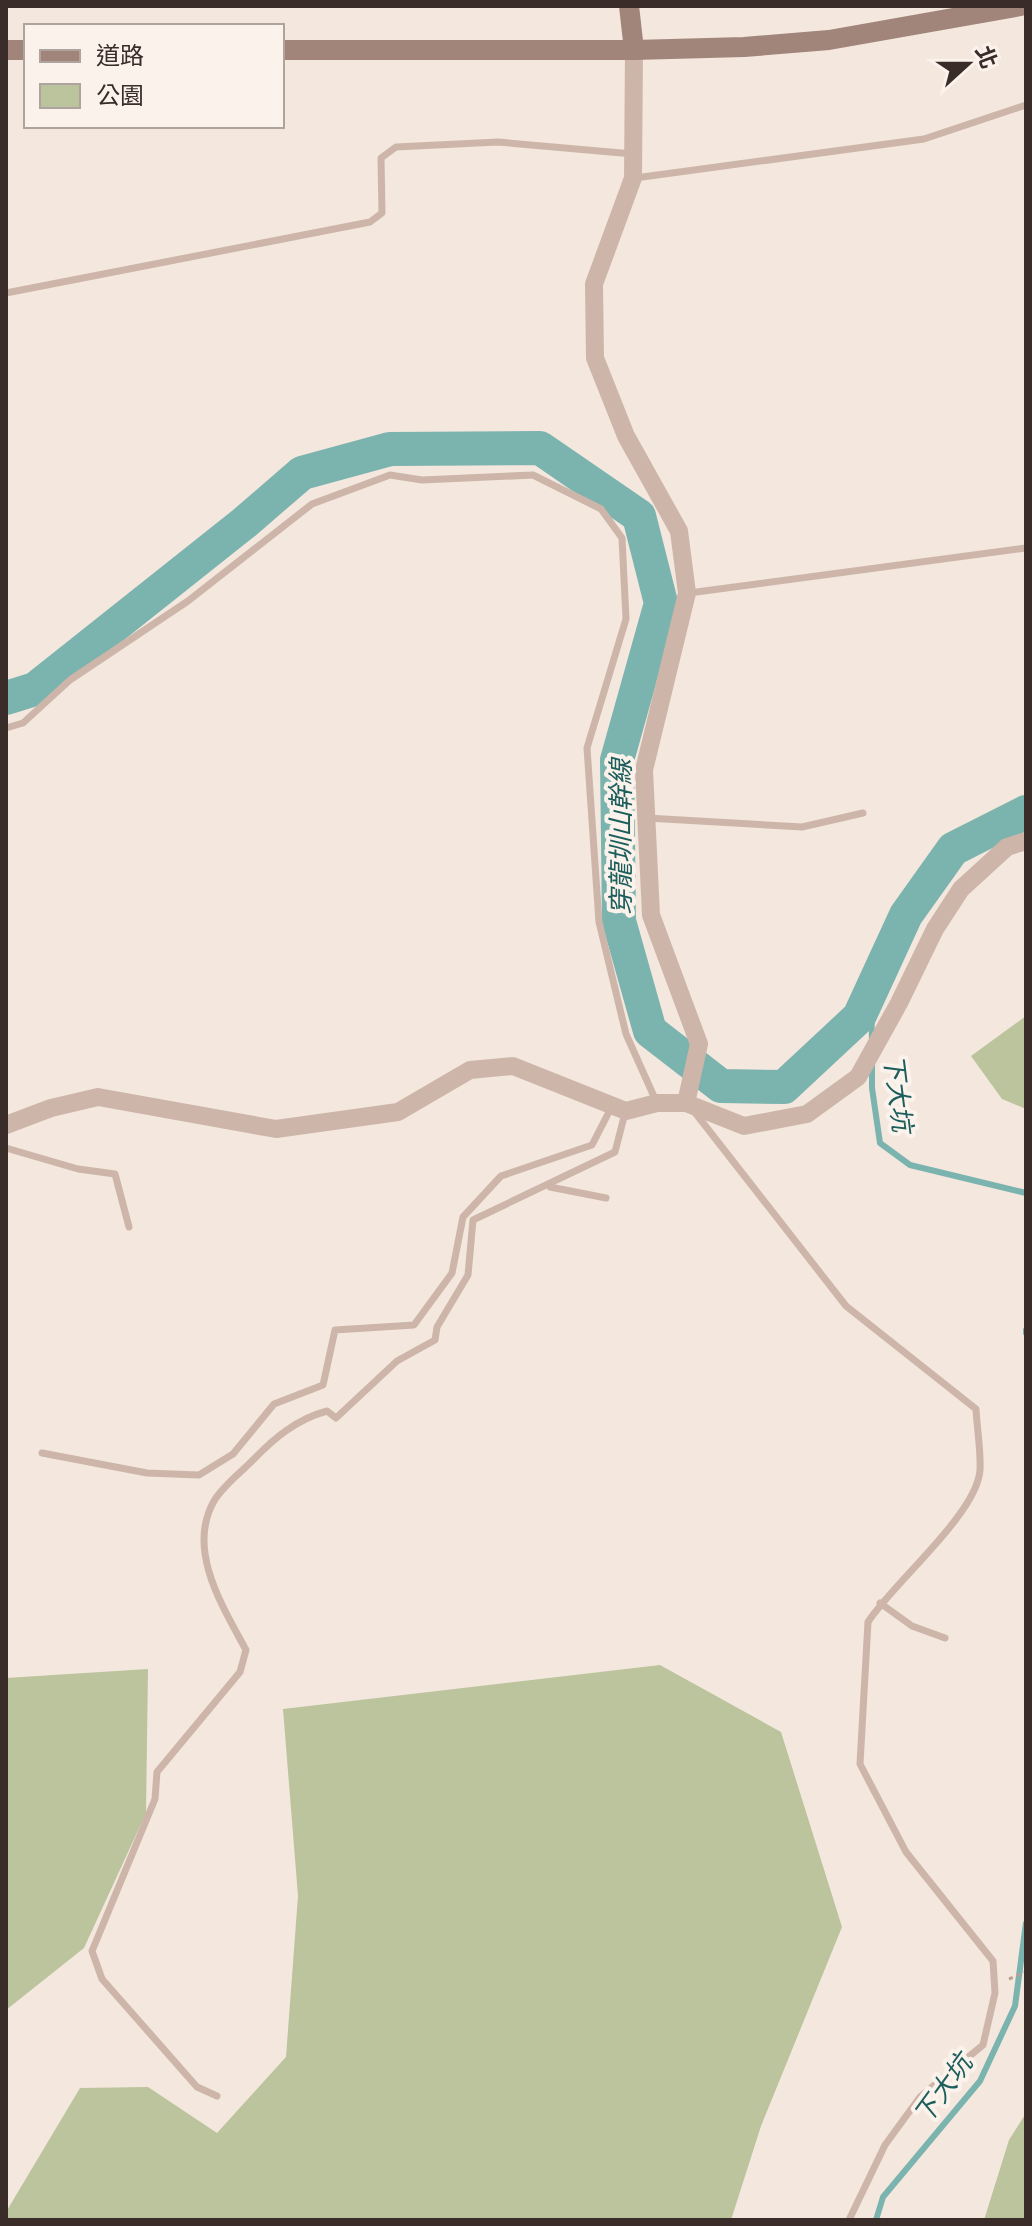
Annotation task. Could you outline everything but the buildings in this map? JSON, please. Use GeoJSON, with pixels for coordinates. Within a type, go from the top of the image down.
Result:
{"type":"FeatureCollection","features":[{"type":"Feature","properties":{"kind":"main road"},"geometry":{"type":"LineString","coordinates":[[629,6],[634,50]]}},
{"type":"Feature","properties":{"kind":"main road"},"geometry":{"type":"LineString","coordinates":[[284,50],[744,47],[829,40],[1021,6]]}},
{"type":"Feature","properties":{"kind":"street"},"geometry":{"type":"LineString","coordinates":[[634,50],[633,178],[594,284],[595,358],[626,436],[679,531],[687,593],[644,770],[651,915],[699,1044],[686,1103]]}},
{"type":"Feature","properties":{"kind":"street"},"geometry":{"type":"LineString","coordinates":[[6,1125],[51,1108],[98,1097],[276,1129],[398,1112],[470,1070],[513,1066],[619,1108],[686,1103],[744,1126],[807,1114],[858,1077],[935,929],[961,889],[1007,847],[1026,841]]}},
{"type":"Feature","properties":{"kind":"lane"},"geometry":{"type":"LineString","coordinates":[[633,178],[924,139],[1026,105]]}},
{"type":"Feature","properties":{"kind":"lane"},"geometry":{"type":"LineString","coordinates":[[6,293],[370,222],[382,213],[381,158],[396,147],[498,142],[633,154]]}},
{"type":"Feature","properties":{"kind":"lane"},"geometry":{"type":"LineString","coordinates":[[6,728],[23,723],[70,680],[188,601],[312,504],[390,475],[422,480],[533,475],[601,509],[622,538],[626,619],[587,748],[599,922],[626,1034],[657,1103]]}},
{"type":"Feature","properties":{"kind":"lane"},"geometry":{"type":"LineString","coordinates":[[687,593],[1026,548]]}},
{"type":"Feature","properties":{"kind":"lane"},"geometry":{"type":"LineString","coordinates":[[646,818],[802,827],[863,813]]}},
{"type":"Feature","properties":{"kind":"lane"},"geometry":{"type":"LineString","coordinates":[[686,1103],[846,1306],[976,1409],[980,1473],[965,1508],[880,1603],[868,1622],[860,1764],[906,1852],[993,1961],[995,1993],[983,2045],[920,2097],[885,2145],[849,2220]]}},
{"type":"Feature","properties":{"kind":"lane"},"geometry":{"type":"LineString","coordinates":[[217,2096],[197,2087],[102,1979],[92,1951],[155,1799],[157,1772],[240,1672],[246,1650],[215,1593],[203,1538],[214,1501],[267,1445],[305,1417],[327,1411],[336,1418],[397,1361],[435,1340],[437,1327],[468,1275],[473,1220],[615,1152],[619,1108]]}},
{"type":"Feature","properties":{"kind":"lane"},"geometry":{"type":"LineString","coordinates":[[42,1453],[147,1473],[199,1475],[233,1454],[274,1404],[323,1385],[335,1330],[414,1325],[452,1273],[463,1217],[501,1176],[592,1145],[619,1108]]}},
{"type":"Feature","properties":{"kind":"lane"},"geometry":{"type":"LineString","coordinates":[[6,1148],[78,1169],[115,1174],[129,1227]]}},
{"type":"Feature","properties":{"kind":"lane"},"geometry":{"type":"LineString","coordinates":[[545,1186],[606,1198]]}},
{"type":"Feature","properties":{"kind":"lane"},"geometry":{"type":"LineString","coordinates":[[880,1603],[912,1626],[945,1638]]}},
{"type":"Feature","properties":{"kind":"path"},"geometry":{"type":"LineString","coordinates":[[994,1986],[1026,1972]]}},
{"type":"Feature","properties":{"kind":"green space"},"geometry":{"type":"Polygon","coordinates":[[[1026,1016],[1026,1109],[1002,1099],[971,1056],[1026,1016]]]}},
{"type":"Feature","properties":{"kind":"green space"},"geometry":{"type":"Polygon","coordinates":[[[660,1665],[781,1732],[842,1927],[761,2126],[731,2220],[6,2220],[6,2212],[80,2088],[148,2087],[217,2133],[286,2057],[298,1896],[283,1709],[660,1665]]]}},
{"type":"Feature","properties":{"kind":"green space"},"geometry":{"type":"Polygon","coordinates":[[[148,1669],[146,1813],[84,1948],[6,2010],[6,1678],[148,1669]]]}},
{"type":"Feature","properties":{"kind":"green space"},"geometry":{"type":"Polygon","coordinates":[[[1026,2113],[1026,2220],[984,2220],[1009,2140],[1026,2113]]]}},
{"type":"Feature","properties":{"kind":"waterway","name":"穿龍圳山幹線"},"geometry":{"type":"LineString","coordinates":[[6,698],[35,689],[302,473],[390,449],[540,448],[639,516],[661,603],[617,760],[619,921],[650,1031],[721,1086],[784,1087],[859,1017],[906,915],[953,849],[1026,812]]}},
{"type":"Feature","properties":{"kind":"waterway","name":"下大坑"},"geometry":{"type":"LineString","coordinates":[[871,990],[872,1041]]}},
{"type":"Feature","properties":{"kind":"waterway","name":"下大坑"},"geometry":{"type":"LineString","coordinates":[[872,1064],[872,1088],[880,1143],[910,1165],[1026,1193]]}},
{"type":"Feature","properties":{"kind":"waterway","name":"下大坑"},"geometry":{"type":"LineString","coordinates":[[876,2220],[883,2197],[980,2081],[1015,2006],[1026,1923]]}}]}
